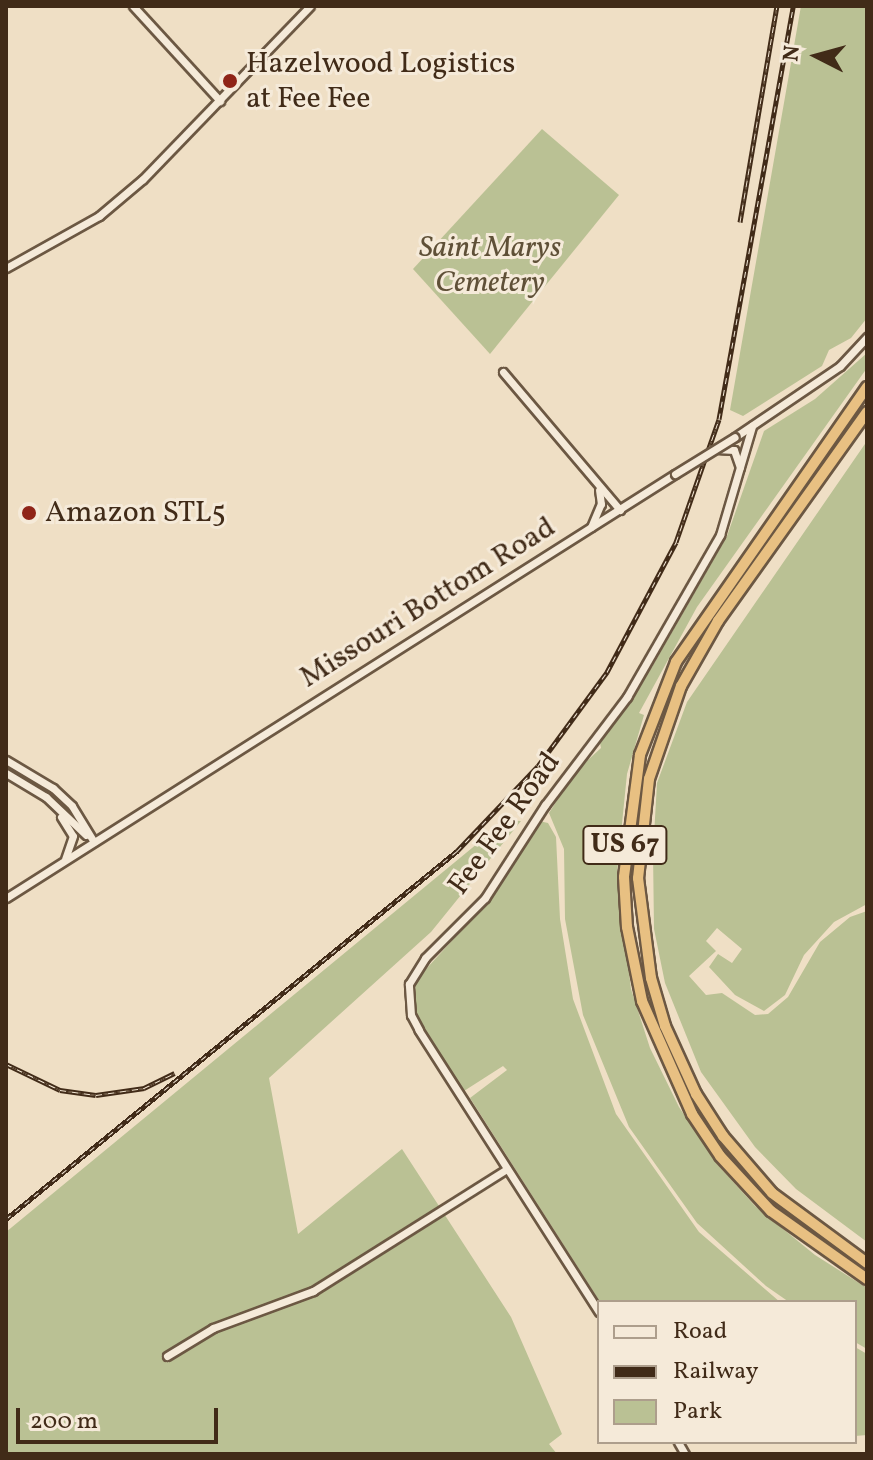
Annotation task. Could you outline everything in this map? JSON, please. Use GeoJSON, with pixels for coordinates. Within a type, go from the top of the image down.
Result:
{"type":"FeatureCollection","features":[{"type":"Feature","properties":{"kind":"highway","name":"US 67"},"geometry":{"type":"LineString","coordinates":[[867,387],[676,662],[640,755],[624,877],[627,927],[642,1001],[692,1114],[720,1156],[771,1211],[867,1279]]}},
{"type":"Feature","properties":{"kind":"highway","name":"US 67"},"geometry":{"type":"LineString","coordinates":[[867,412],[718,621],[686,674],[649,779],[638,878],[645,953],[657,1002],[696,1094],[723,1136],[772,1193],[867,1263]]}},
{"type":"Feature","properties":{"kind":"street"},"geometry":{"type":"LineString","coordinates":[[133,6],[220,101]]}},
{"type":"Feature","properties":{"kind":"street"},"geometry":{"type":"LineString","coordinates":[[6,268],[99,216],[181,144],[310,6]]}},
{"type":"Feature","properties":{"kind":"street","name":"Missouri Bottom Road"},"geometry":{"type":"LineString","coordinates":[[6,898],[752,426],[840,366],[867,337]]}},
{"type":"Feature","properties":{"kind":"street"},"geometry":{"type":"LineString","coordinates":[[503,372],[620,510]]}},
{"type":"Feature","properties":{"kind":"street","name":"Fee Fee Road"},"geometry":{"type":"LineString","coordinates":[[597,1309],[411,1015],[409,984],[425,958],[485,898],[545,805],[627,697],[711,552],[740,474],[752,426]]}},
{"type":"Feature","properties":{"kind":"street"},"geometry":{"type":"LineString","coordinates":[[716,449],[738,453],[740,474]]}},
{"type":"Feature","properties":{"kind":"street"},"geometry":{"type":"LineString","coordinates":[[591,528],[601,504],[597,484]]}},
{"type":"Feature","properties":{"kind":"street"},"geometry":{"type":"LineString","coordinates":[[6,760],[53,788],[72,806],[94,842]]}},
{"type":"Feature","properties":{"kind":"street"},"geometry":{"type":"LineString","coordinates":[[6,773],[51,802],[94,842]]}},
{"type":"Feature","properties":{"kind":"street"},"geometry":{"type":"LineString","coordinates":[[51,802],[73,836],[64,861]]}},
{"type":"Feature","properties":{"kind":"street"},"geometry":{"type":"LineString","coordinates":[[167,1356],[213,1328],[313,1291],[507,1169]]}},
{"type":"Feature","properties":{"kind":"green space"},"geometry":{"type":"Polygon","coordinates":[[[801,6],[867,6],[867,318],[851,338],[829,350],[822,366],[743,416],[730,410],[801,6]]]}},
{"type":"Feature","properties":{"kind":"green space","name":"Saint Marys Cemetery"},"geometry":{"type":"Polygon","coordinates":[[[542,129],[619,195],[490,354],[413,269],[542,129]]]}},
{"type":"Feature","properties":{"kind":"green space"},"geometry":{"type":"Polygon","coordinates":[[[867,353],[867,368],[697,607],[639,713],[644,715],[627,774],[617,873],[631,989],[650,1048],[679,1107],[717,1164],[755,1206],[815,1255],[867,1288],[867,1349],[857,1343],[857,1300],[786,1300],[766,1286],[697,1223],[629,1127],[583,1015],[565,919],[564,849],[549,813],[575,772],[601,748],[600,743],[652,667],[727,536],[764,431],[815,399],[867,353]]]}},
{"type":"Feature","properties":{"kind":"green space"},"geometry":{"type":"Polygon","coordinates":[[[867,441],[867,904],[834,922],[804,955],[785,995],[764,1011],[735,995],[709,967],[718,954],[732,963],[742,949],[717,928],[706,941],[716,951],[689,976],[706,995],[722,993],[755,1015],[768,1014],[788,997],[820,942],[850,917],[867,911],[867,1242],[796,1189],[755,1147],[701,1072],[665,983],[654,929],[653,853],[657,783],[687,702],[867,441]]]}},
{"type":"Feature","properties":{"kind":"green space"},"geometry":{"type":"Polygon","coordinates":[[[506,820],[521,821],[431,932],[269,1078],[298,1234],[402,1149],[511,1317],[562,1434],[549,1444],[557,1454],[6,1454],[6,1232],[506,820]]]}},
{"type":"Feature","properties":{"kind":"green space"},"geometry":{"type":"Polygon","coordinates":[[[539,821],[548,823],[556,837],[560,919],[573,999],[616,1114],[699,1232],[778,1300],[599,1300],[470,1098],[507,1070],[503,1066],[464,1091],[416,1017],[415,981],[483,907],[539,821]]]}},
{"type":"Feature","properties":{"kind":"green space"},"geometry":{"type":"Polygon","coordinates":[[[857,1348],[867,1354],[867,1435],[857,1436],[857,1348]]]}},
{"type":"Feature","properties":{"kind":"railway"},"geometry":{"type":"LineString","coordinates":[[740,222],[777,6]]}},
{"type":"Feature","properties":{"kind":"railway"},"geometry":{"type":"LineString","coordinates":[[6,1219],[457,851],[538,766],[607,672],[676,542],[719,419],[793,6]]}},
{"type":"Feature","properties":{"kind":"railway"},"geometry":{"type":"LineString","coordinates":[[6,1064],[60,1090],[96,1095],[144,1088],[175,1073]]}},
{"type":"Feature","properties":{"kind":"place","name":"Hazelwood Logistics at Fee Fee"},"geometry":{"type":"Point","coordinates":[230,81]}},
{"type":"Feature","properties":{"kind":"place","name":"Amazon STL5"},"geometry":{"type":"Point","coordinates":[29,513]}}]}
